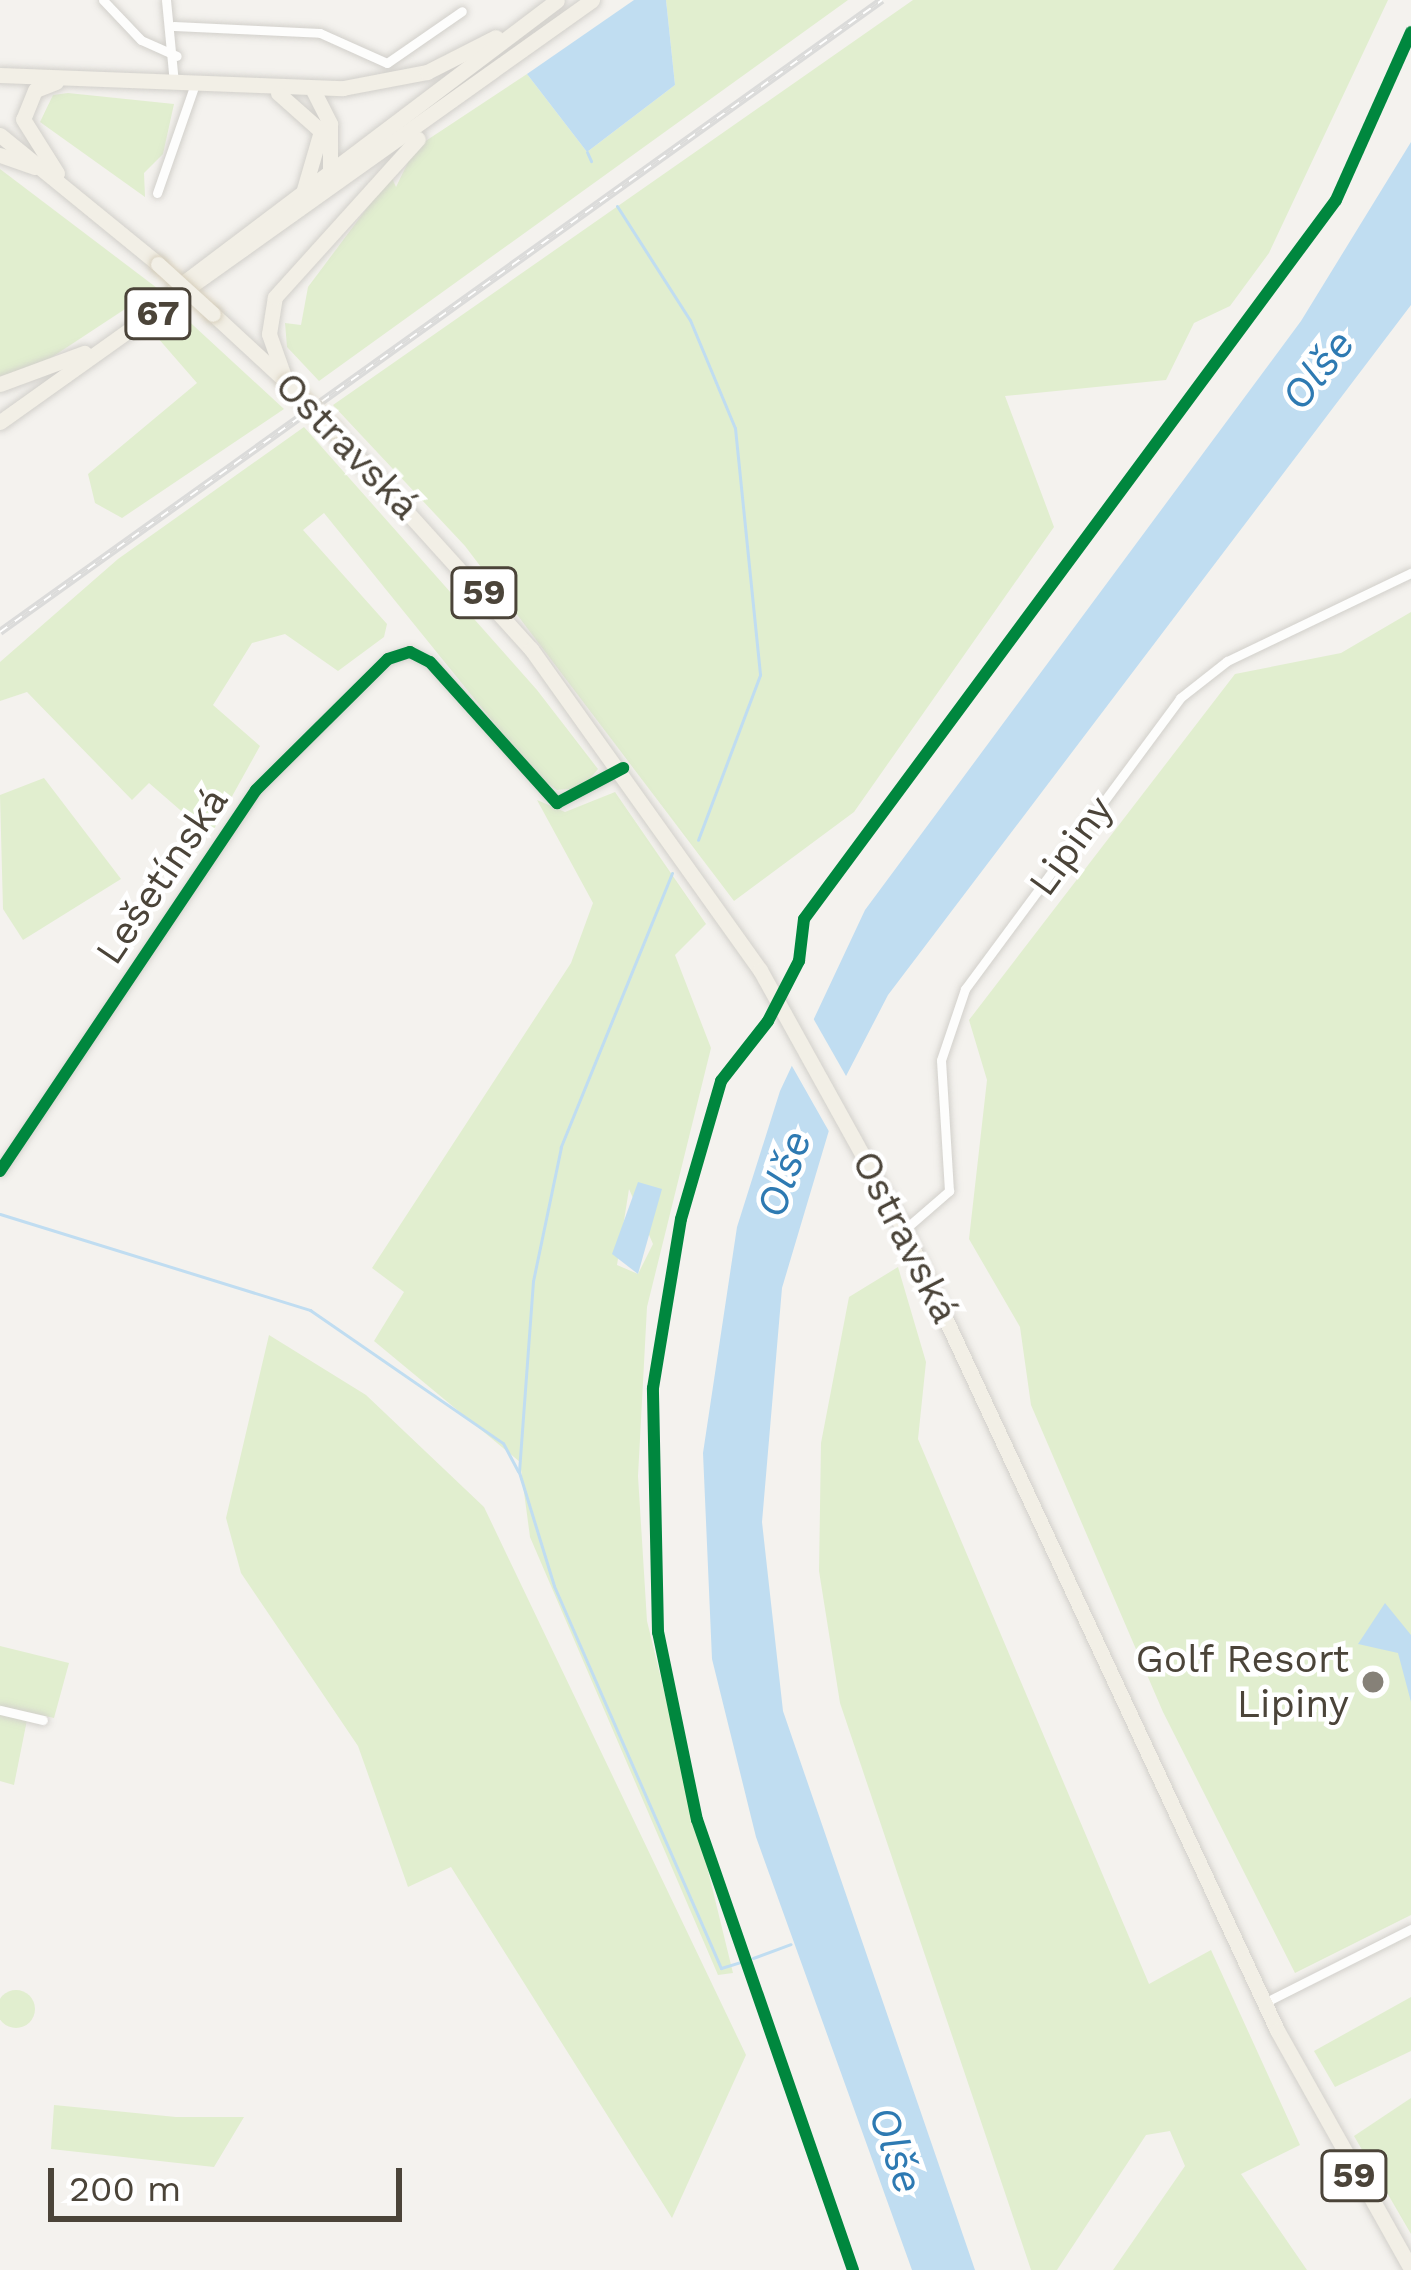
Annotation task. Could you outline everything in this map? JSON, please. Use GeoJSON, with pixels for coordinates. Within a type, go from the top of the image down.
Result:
{"type":"FeatureCollection","features":[{"type":"Feature","properties":{"kind":"main road"},"geometry":{"type":"LineString","coordinates":[[0,75],[275,92],[313,90],[427,72],[556,0]]}},
{"type":"Feature","properties":{"kind":"main road","name":"67"},"geometry":{"type":"LineString","coordinates":[[0,417],[307,201],[331,175],[556,0]]}},
{"type":"Feature","properties":{"kind":"main road","name":"67"},"geometry":{"type":"LineString","coordinates":[[0,417],[84,353],[452,105],[592,0]]}},
{"type":"Feature","properties":{"kind":"main road"},"geometry":{"type":"LineString","coordinates":[[62,80],[35,90],[23,119],[69,190]]}},
{"type":"Feature","properties":{"kind":"main road"},"geometry":{"type":"LineString","coordinates":[[313,90],[330,124],[331,175]]}},
{"type":"Feature","properties":{"kind":"main road"},"geometry":{"type":"LineString","coordinates":[[275,92],[321,131],[307,201]]}},
{"type":"Feature","properties":{"kind":"main road"},"geometry":{"type":"LineString","coordinates":[[286,382],[269,334],[275,297],[452,105]]}},
{"type":"Feature","properties":{"kind":"main road","name":"Ostravská"},"geometry":{"type":"LineString","coordinates":[[0,134],[214,314],[286,382],[460,564],[623,768],[760,970],[904,1230],[1302,2080],[1411,2269]]}},
{"type":"Feature","properties":{"kind":"main road"},"geometry":{"type":"LineString","coordinates":[[0,155],[44,170]]}},
{"type":"Feature","properties":{"kind":"main road"},"geometry":{"type":"LineString","coordinates":[[0,385],[84,353]]}},
{"type":"Feature","properties":{"kind":"street"},"geometry":{"type":"LineString","coordinates":[[103,0],[141,40],[177,56]]}},
{"type":"Feature","properties":{"kind":"street"},"geometry":{"type":"LineString","coordinates":[[166,0],[177,56],[173,86]]}},
{"type":"Feature","properties":{"kind":"street"},"geometry":{"type":"LineString","coordinates":[[174,26],[320,33],[387,63],[462,11]]}},
{"type":"Feature","properties":{"kind":"street"},"geometry":{"type":"LineString","coordinates":[[157,193],[194,87]]}},
{"type":"Feature","properties":{"kind":"street","name":"Lipiny"},"geometry":{"type":"LineString","coordinates":[[904,1230],[950,1191],[941,1060],[964,988],[1180,698],[1227,661],[1411,573]]}},
{"type":"Feature","properties":{"kind":"street","name":"Lešetínská"},"geometry":{"type":"LineString","coordinates":[[0,1171],[256,790],[388,659],[410,652],[430,662],[557,803],[623,768]]}},
{"type":"Feature","properties":{"kind":"street"},"geometry":{"type":"LineString","coordinates":[[0,1710],[43,1720]]}},
{"type":"Feature","properties":{"kind":"street"},"geometry":{"type":"LineString","coordinates":[[1264,2002],[1411,1929]]}},
{"type":"Feature","properties":{"kind":"green space"},"geometry":{"type":"Polygon","coordinates":[[[666,0],[848,0],[319,381],[287,347],[285,323],[301,325],[308,287],[391,176],[396,187],[415,148],[527,74],[587,152],[675,85],[666,0]]]}},
{"type":"Feature","properties":{"kind":"green space"},"geometry":{"type":"Polygon","coordinates":[[[913,0],[1388,0],[1269,253],[1230,306],[1194,323],[1166,380],[1005,396],[1054,527],[854,812],[734,901],[465,546],[333,405],[913,0]]]}},
{"type":"Feature","properties":{"kind":"green space"},"geometry":{"type":"Polygon","coordinates":[[[53,95],[174,104],[163,154],[144,173],[145,197],[40,122],[53,95]]]}},
{"type":"Feature","properties":{"kind":"green space"},"geometry":{"type":"Polygon","coordinates":[[[0,169],[157,288],[37,367],[0,376],[0,169]]]}},
{"type":"Feature","properties":{"kind":"green space"},"geometry":{"type":"Polygon","coordinates":[[[181,314],[284,409],[122,518],[95,503],[88,474],[197,383],[157,337],[181,314]]]}},
{"type":"Feature","properties":{"kind":"green space"},"geometry":{"type":"Polygon","coordinates":[[[304,427],[537,690],[598,769],[582,788],[557,790],[536,775],[324,513],[303,530],[387,624],[384,637],[338,671],[285,634],[252,643],[213,705],[260,746],[210,836],[149,783],[132,800],[27,692],[0,701],[0,662],[118,559],[304,427]]]}},
{"type":"Feature","properties":{"kind":"green space"},"geometry":{"type":"Polygon","coordinates":[[[1411,612],[1411,1915],[1295,1973],[1163,1712],[1031,1405],[1020,1327],[969,1239],[987,1080],[969,1020],[1235,674],[1341,653],[1411,612]]]}},
{"type":"Feature","properties":{"kind":"green space"},"geometry":{"type":"Polygon","coordinates":[[[44,778],[121,879],[23,940],[3,909],[0,795],[44,778]]]}},
{"type":"Feature","properties":{"kind":"green space"},"geometry":{"type":"Polygon","coordinates":[[[615,792],[706,924],[675,955],[711,1048],[647,1307],[638,1476],[647,1621],[733,1973],[718,1975],[530,1537],[520,1462],[374,1341],[404,1292],[372,1268],[571,963],[593,903],[537,800],[565,812],[615,792]],[[629,1189],[617,1265],[638,1274],[653,1244],[629,1189]]]}},
{"type":"Feature","properties":{"kind":"green space"},"geometry":{"type":"Polygon","coordinates":[[[898,1267],[926,1362],[918,1439],[1149,1984],[1211,1950],[1300,2145],[1241,2174],[1307,2270],[1113,2270],[1185,2166],[1170,2131],[1146,2135],[1057,2270],[1031,2270],[840,1703],[819,1571],[821,1443],[849,1297],[898,1267]]]}},
{"type":"Feature","properties":{"kind":"green space"},"geometry":{"type":"Polygon","coordinates":[[[269,1335],[366,1395],[484,1507],[746,2055],[672,2218],[451,1867],[408,1887],[358,1746],[241,1573],[226,1518],[269,1335]]]}},
{"type":"Feature","properties":{"kind":"green space"},"geometry":{"type":"Polygon","coordinates":[[[0,1646],[69,1663],[54,1718],[0,1706],[0,1646]]]}},
{"type":"Feature","properties":{"kind":"green space"},"geometry":{"type":"Polygon","coordinates":[[[0,1714],[27,1720],[14,1785],[0,1781],[0,1714]]]}},
{"type":"Feature","properties":{"kind":"green space"},"geometry":{"type":"Polygon","coordinates":[[[16,1990],[29,1996],[35,2009],[29,2022],[16,2028],[3,2022],[-3,2009],[3,1996],[16,1990]]]}},
{"type":"Feature","properties":{"kind":"green space"},"geometry":{"type":"Polygon","coordinates":[[[1411,1997],[1411,2051],[1335,2087],[1314,2051],[1411,1997]]]}},
{"type":"Feature","properties":{"kind":"green space"},"geometry":{"type":"Polygon","coordinates":[[[1411,2098],[1411,2234],[1354,2136],[1411,2098]]]}},
{"type":"Feature","properties":{"kind":"green space"},"geometry":{"type":"Polygon","coordinates":[[[54,2105],[176,2117],[244,2117],[214,2167],[51,2149],[54,2105]]]}},
{"type":"Feature","properties":{"kind":"water"},"geometry":{"type":"Polygon","coordinates":[[[634,0],[666,0],[675,85],[587,152],[527,74],[634,0]]]}},
{"type":"Feature","properties":{"kind":"water","name":"Olše"},"geometry":{"type":"Polygon","coordinates":[[[1411,142],[1411,305],[888,995],[844,1080],[782,1288],[762,1522],[783,1711],[975,2270],[912,2270],[756,1837],[712,1659],[703,1453],[737,1227],[780,1091],[865,910],[1301,321],[1411,142]]]}},
{"type":"Feature","properties":{"kind":"water"},"geometry":{"type":"Polygon","coordinates":[[[638,1182],[662,1189],[638,1274],[612,1254],[638,1182]]]}},
{"type":"Feature","properties":{"kind":"water"},"geometry":{"type":"Polygon","coordinates":[[[1385,1603],[1411,1635],[1411,1702],[1398,1653],[1358,1644],[1385,1603]]]}},
{"type":"Feature","properties":{"kind":"pier"},"geometry":{"type":"Polygon","coordinates":[[[809,1011],[850,1083],[831,1135],[788,1059],[809,1011]]]}},
{"type":"Feature","properties":{"kind":"waterway"},"geometry":{"type":"LineString","coordinates":[[587,152],[591,161]]}},
{"type":"Feature","properties":{"kind":"waterway"},"geometry":{"type":"LineString","coordinates":[[617,206],[690,320],[735,428],[760,675],[698,840]]}},
{"type":"Feature","properties":{"kind":"waterway"},"geometry":{"type":"LineString","coordinates":[[672,873],[561,1147],[533,1281],[519,1472],[554,1586],[721,1968],[741,1962]]}},
{"type":"Feature","properties":{"kind":"waterway"},"geometry":{"type":"LineString","coordinates":[[0,1214],[310,1310],[503,1443],[518,1471]]}},
{"type":"Feature","properties":{"kind":"waterway"},"geometry":{"type":"LineString","coordinates":[[753,1958],[791,1944]]}},
{"type":"Feature","properties":{"kind":"railway"},"geometry":{"type":"LineString","coordinates":[[0,632],[882,0]]}},
{"type":"Feature","properties":{"kind":"cycle path"},"geometry":{"type":"LineString","coordinates":[[853,2270],[697,1820],[658,1632],[653,1388],[681,1219],[721,1081],[768,1021],[799,961],[804,919],[1336,200],[1411,32]]}},
{"type":"Feature","properties":{"kind":"cycle path"},"geometry":{"type":"LineString","coordinates":[[0,1171],[256,790],[388,659],[410,652],[430,662],[557,803],[623,768]]}},
{"type":"Feature","properties":{"kind":"place","name":"Golf Resort Lipiny"},"geometry":{"type":"Point","coordinates":[1373,1682]}}]}
